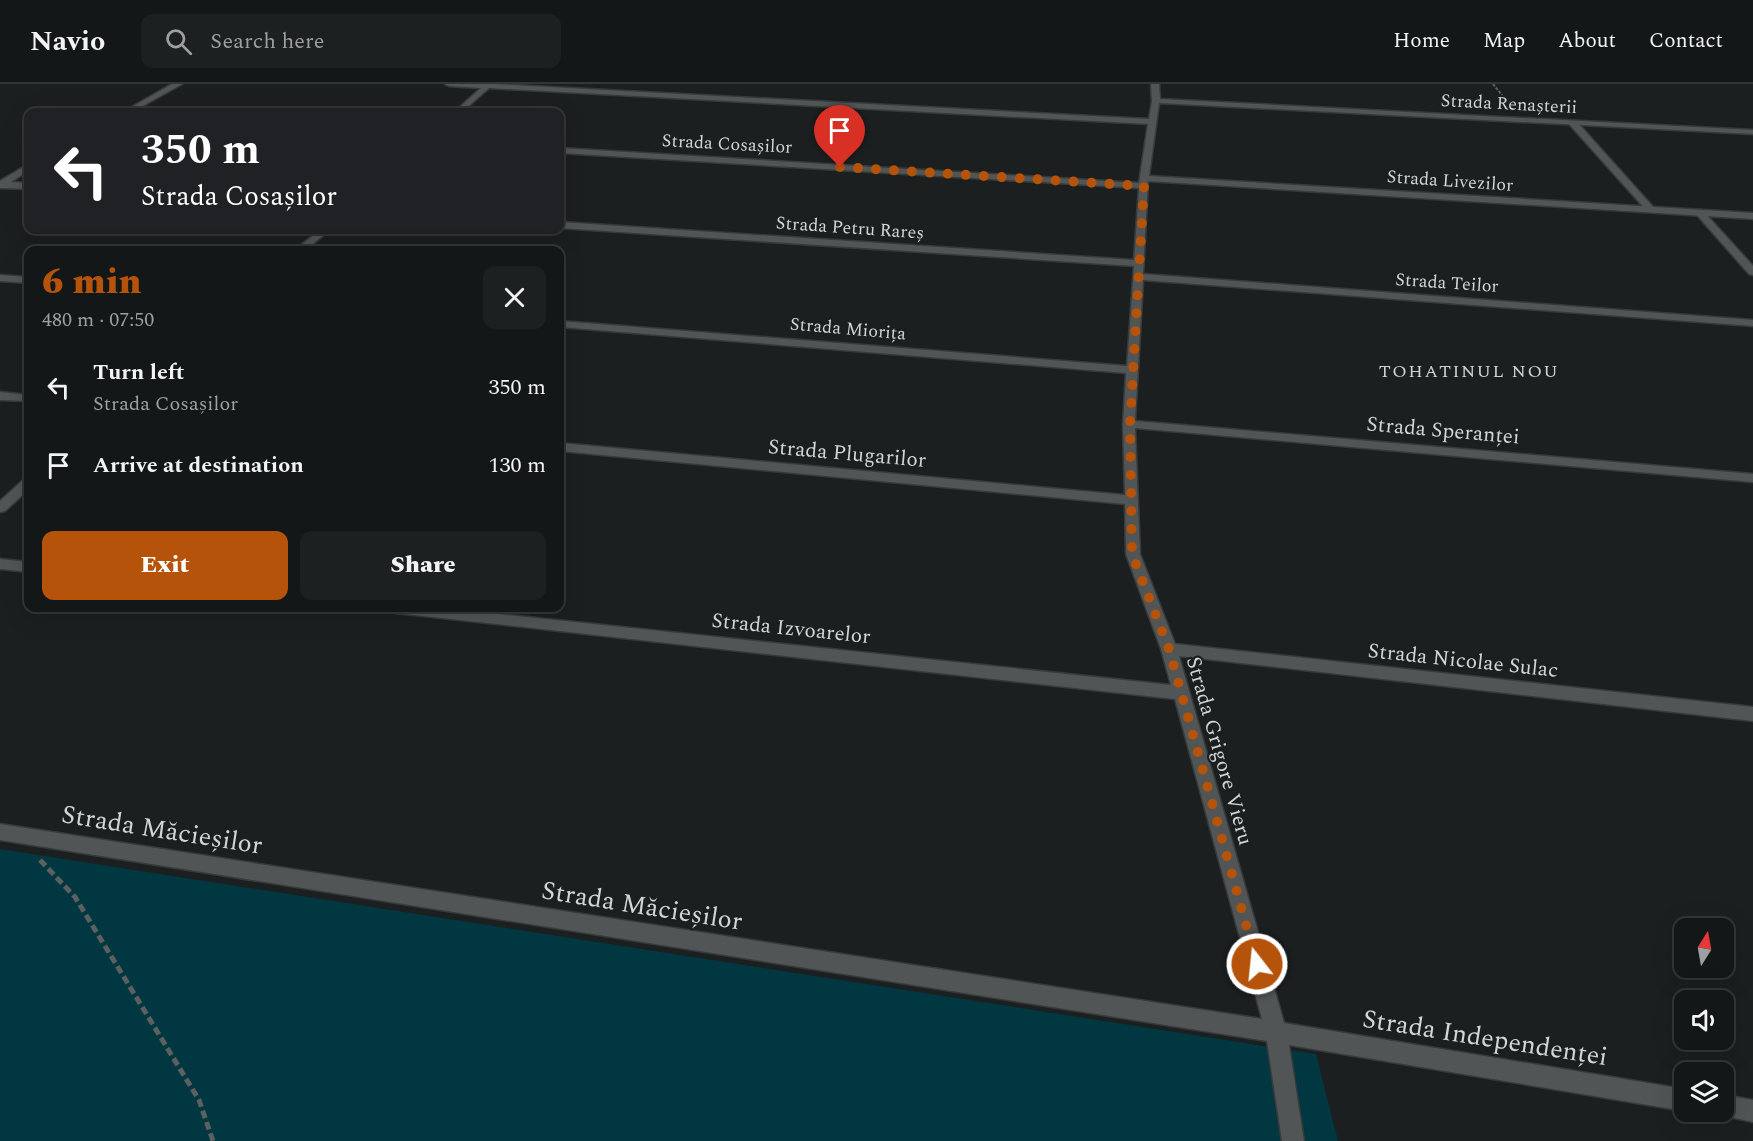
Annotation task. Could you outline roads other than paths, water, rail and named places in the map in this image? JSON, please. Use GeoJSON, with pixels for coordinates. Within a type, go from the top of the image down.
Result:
{"type":"FeatureCollection","features":[{"type":"Feature","properties":{"kind":"street"},"geometry":{"type":"LineString","coordinates":[[134,108],[177,84]]}},
{"type":"Feature","properties":{"kind":"street"},"geometry":{"type":"LineString","coordinates":[[449,84],[1153,122]]}},
{"type":"Feature","properties":{"kind":"street","name":"Strada Grigore Vieru"},"geometry":{"type":"LineString","coordinates":[[1155,84],[1156,101],[1144,182],[1130,424],[1132,554],[1169,649],[1276,1032],[1293,1141]]}},
{"type":"Feature","properties":{"kind":"street"},"geometry":{"type":"LineString","coordinates":[[462,108],[488,85]]}},
{"type":"Feature","properties":{"kind":"street","name":"Strada Renașterii"},"geometry":{"type":"LineString","coordinates":[[1156,101],[1753,132]]}},
{"type":"Feature","properties":{"kind":"street"},"geometry":{"type":"LineString","coordinates":[[1573,123],[1651,210]]}},
{"type":"Feature","properties":{"kind":"street","name":"Strada Cosașilor"},"geometry":{"type":"LineString","coordinates":[[564,150],[1144,182]]}},
{"type":"Feature","properties":{"kind":"street"},"geometry":{"type":"LineString","coordinates":[[0,184],[24,170]]}},
{"type":"Feature","properties":{"kind":"street","name":"Strada Livezilor"},"geometry":{"type":"LineString","coordinates":[[1144,182],[1753,216]]}},
{"type":"Feature","properties":{"kind":"street"},"geometry":{"type":"LineString","coordinates":[[0,184],[24,186]]}},
{"type":"Feature","properties":{"kind":"street"},"geometry":{"type":"LineString","coordinates":[[1700,213],[1753,272]]}},
{"type":"Feature","properties":{"kind":"street","name":"Strada Petru Rareș"},"geometry":{"type":"LineString","coordinates":[[564,225],[1138,270]]}},
{"type":"Feature","properties":{"kind":"street"},"geometry":{"type":"LineString","coordinates":[[305,246],[320,234]]}},
{"type":"Feature","properties":{"kind":"street","name":"Strada Teilor"},"geometry":{"type":"LineString","coordinates":[[1138,270],[1753,323]]}},
{"type":"Feature","properties":{"kind":"street"},"geometry":{"type":"LineString","coordinates":[[0,278],[24,280]]}},
{"type":"Feature","properties":{"kind":"street","name":"Strada Miorița"},"geometry":{"type":"LineString","coordinates":[[564,324],[1133,370]]}},
{"type":"Feature","properties":{"kind":"street"},"geometry":{"type":"LineString","coordinates":[[0,396],[24,399]]}},
{"type":"Feature","properties":{"kind":"street","name":"Strada Speranței"},"geometry":{"type":"LineString","coordinates":[[1130,424],[1753,478]]}},
{"type":"Feature","properties":{"kind":"street","name":"Strada Plugarilor"},"geometry":{"type":"LineString","coordinates":[[564,447],[1131,500]]}},
{"type":"Feature","properties":{"kind":"street"},"geometry":{"type":"LineString","coordinates":[[0,508],[24,487]]}},
{"type":"Feature","properties":{"kind":"street"},"geometry":{"type":"LineString","coordinates":[[0,564],[24,567]]}},
{"type":"Feature","properties":{"kind":"street","name":"Strada Izvoarelor"},"geometry":{"type":"LineString","coordinates":[[433,612],[1182,693]]}},
{"type":"Feature","properties":{"kind":"street","name":"Strada Nicolae Sulac"},"geometry":{"type":"LineString","coordinates":[[1169,649],[1753,714]]}},
{"type":"Feature","properties":{"kind":"street","name":"Strada Măcieșilor"},"geometry":{"type":"LineString","coordinates":[[9,834],[1276,1032]]}},
{"type":"Feature","properties":{"kind":"street","name":"Strada Independenței"},"geometry":{"type":"LineString","coordinates":[[1276,1032],[1674,1098]]}},
{"type":"Feature","properties":{"kind":"street"},"geometry":{"type":"LineString","coordinates":[[1734,1108],[1753,1111]]}},
{"type":"Feature","properties":{"kind":"district","name":"TOHATINUL NOU"},"geometry":{"type":"Point","coordinates":[1469,371]}}]}
